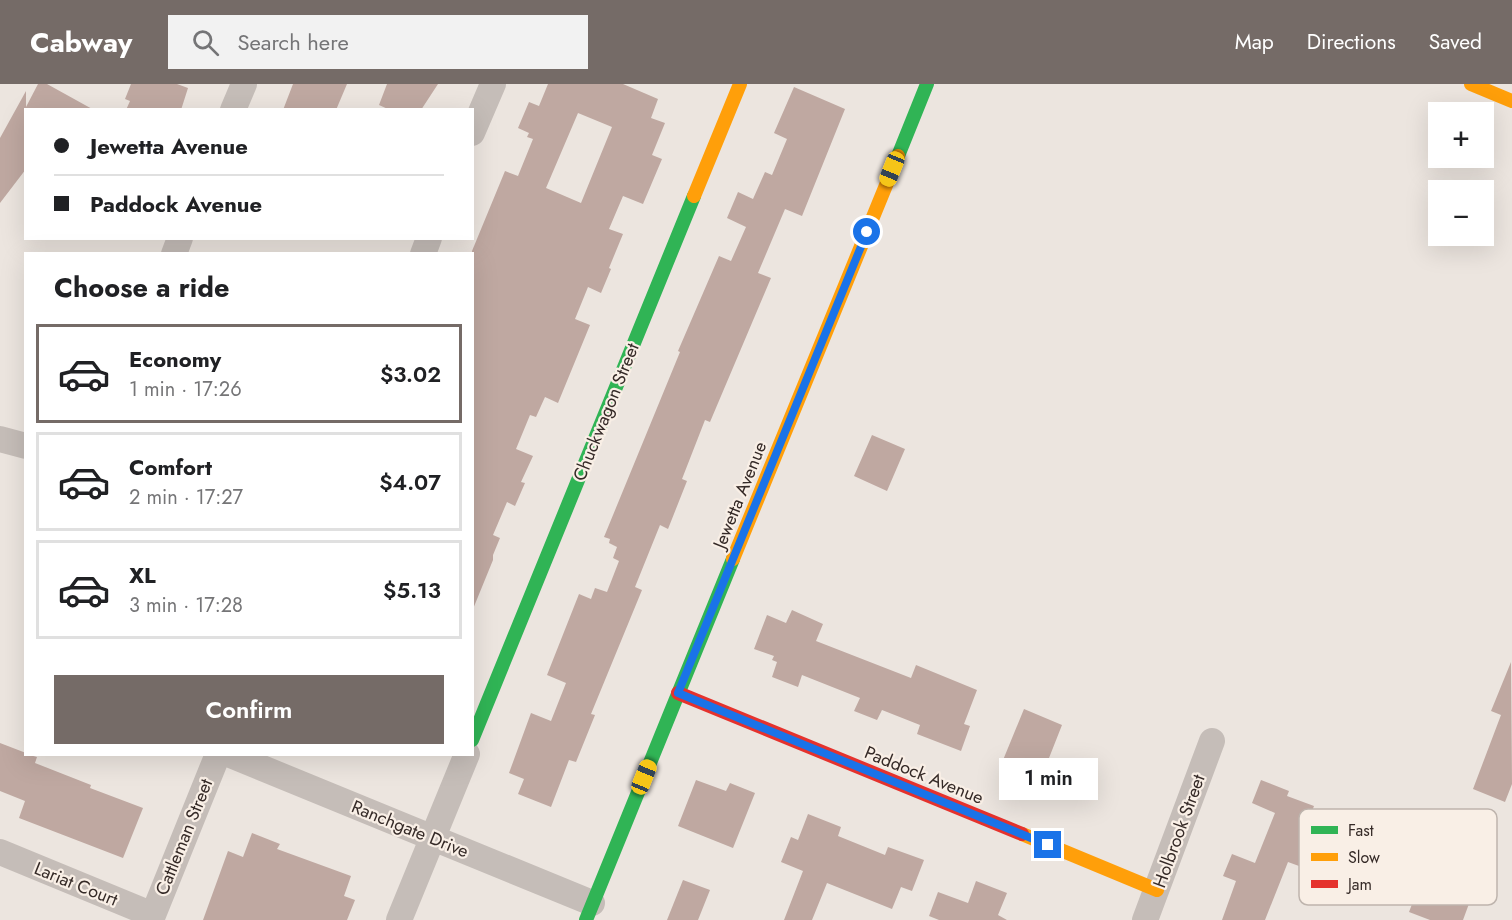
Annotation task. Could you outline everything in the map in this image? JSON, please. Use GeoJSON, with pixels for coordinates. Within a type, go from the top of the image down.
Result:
{"type":"FeatureCollection","features":[{"type":"Feature","properties":{"kind":"street"},"geometry":{"type":"LineString","coordinates":[[234,108],[243,84]]}},
{"type":"Feature","properties":{"kind":"street"},"geometry":{"type":"LineString","coordinates":[[474,128],[493,84]]}},
{"type":"Feature","properties":{"kind":"street","name":"Chuckwagon Street"},"geometry":{"type":"LineString","coordinates":[[474,735],[740,84]]}},
{"type":"Feature","properties":{"kind":"street","name":"Jewetta Avenue"},"geometry":{"type":"LineString","coordinates":[[589,912],[927,84]]}},
{"type":"Feature","properties":{"kind":"street"},"geometry":{"type":"LineString","coordinates":[[1471,84],[1512,100]]}},
{"type":"Feature","properties":{"kind":"street"},"geometry":{"type":"LineString","coordinates":[[0,439],[24,445]]}},
{"type":"Feature","properties":{"kind":"street","name":"Paddock Avenue"},"geometry":{"type":"LineString","coordinates":[[678,693],[1157,890]]}},
{"type":"Feature","properties":{"kind":"street","name":"Holbrook Street"},"geometry":{"type":"LineString","coordinates":[[1144,920],[1212,741]]}},
{"type":"Feature","properties":{"kind":"street","name":"Cattleman Street"},"geometry":{"type":"LineString","coordinates":[[152,918],[217,756]]}},
{"type":"Feature","properties":{"kind":"street","name":"Ranchgate Drive"},"geometry":{"type":"LineString","coordinates":[[233,756],[433,838],[589,912]]}},
{"type":"Feature","properties":{"kind":"street"},"geometry":{"type":"LineString","coordinates":[[399,920],[466,756]]}},
{"type":"Feature","properties":{"kind":"street","name":"Lariat Court"},"geometry":{"type":"LineString","coordinates":[[0,852],[152,918]]}},
{"type":"Feature","properties":{"kind":"building"},"geometry":{"type":"Polygon","coordinates":[[[38,84],[47,84],[90,108],[24,108],[24,172],[0,203],[0,138],[26,91],[26,107],[38,84]]]}},
{"type":"Feature","properties":{"kind":"building"},"geometry":{"type":"Polygon","coordinates":[[[131,84],[177,84],[188,88],[182,108],[127,108],[130,101],[125,99],[131,84]]]}},
{"type":"Feature","properties":{"kind":"building"},"geometry":{"type":"Polygon","coordinates":[[[293,84],[347,84],[337,108],[284,108],[293,84]]]}},
{"type":"Feature","properties":{"kind":"building"},"geometry":{"type":"Polygon","coordinates":[[[387,84],[438,84],[422,108],[386,108],[379,105],[387,84]]]}},
{"type":"Feature","properties":{"kind":"building"},"geometry":{"type":"Polygon","coordinates":[[[548,84],[623,84],[658,99],[651,118],[665,123],[652,155],[662,159],[643,204],[623,196],[609,229],[623,234],[601,293],[588,287],[575,319],[590,325],[558,403],[545,397],[536,417],[530,415],[516,449],[533,456],[521,482],[525,483],[515,506],[507,502],[493,535],[500,538],[474,607],[474,252],[472,251],[505,171],[518,176],[533,139],[527,137],[529,133],[518,128],[529,102],[539,106],[548,84]],[[578,113],[546,188],[581,203],[612,127],[578,113]]]}},
{"type":"Feature","properties":{"kind":"building"},"geometry":{"type":"Polygon","coordinates":[[[794,87],[845,109],[802,216],[785,209],[758,273],[771,278],[710,422],[705,420],[682,479],[687,481],[668,529],[660,525],[635,587],[642,590],[591,714],[595,715],[576,762],[569,760],[551,807],[518,794],[524,779],[509,773],[531,713],[551,721],[566,683],[547,675],[579,594],[591,599],[595,588],[607,592],[619,561],[613,558],[617,547],[609,543],[610,539],[604,537],[680,352],[678,351],[719,256],[731,261],[746,227],[727,218],[738,192],[753,199],[765,172],[772,175],[787,139],[774,133],[794,87]]]}},
{"type":"Feature","properties":{"kind":"building"},"geometry":{"type":"Polygon","coordinates":[[[872,435],[905,449],[887,491],[854,476],[872,435]]]}},
{"type":"Feature","properties":{"kind":"building"},"geometry":{"type":"Polygon","coordinates":[[[792,610],[823,624],[816,641],[911,678],[916,665],[977,690],[964,724],[970,726],[961,751],[917,734],[920,725],[882,710],[877,720],[854,711],[860,698],[802,675],[798,687],[772,677],[777,662],[772,660],[774,656],[754,649],[767,615],[786,623],[792,610]]]}},
{"type":"Feature","properties":{"kind":"building"},"geometry":{"type":"Polygon","coordinates":[[[1511,662],[1512,784],[1505,802],[1473,789],[1501,715],[1491,711],[1511,662]]]}},
{"type":"Feature","properties":{"kind":"building"},"geometry":{"type":"Polygon","coordinates":[[[1024,709],[1062,725],[1038,786],[1009,774],[1012,769],[1001,765],[1024,709]]]}},
{"type":"Feature","properties":{"kind":"building"},"geometry":{"type":"Polygon","coordinates":[[[0,743],[24,752],[24,756],[37,757],[35,763],[91,785],[90,788],[143,808],[123,858],[19,818],[25,801],[0,791],[0,743]]]}},
{"type":"Feature","properties":{"kind":"building"},"geometry":{"type":"Polygon","coordinates":[[[696,780],[726,791],[730,783],[755,793],[733,848],[678,826],[696,780]]]}},
{"type":"Feature","properties":{"kind":"building"},"geometry":{"type":"Polygon","coordinates":[[[1261,780],[1289,791],[1287,796],[1314,806],[1313,809],[1299,809],[1299,866],[1288,862],[1265,920],[1222,920],[1236,881],[1223,876],[1232,854],[1255,863],[1275,813],[1252,803],[1261,780]]]}},
{"type":"Feature","properties":{"kind":"building"},"geometry":{"type":"Polygon","coordinates":[[[808,814],[841,827],[838,836],[885,855],[888,847],[924,860],[912,891],[901,887],[892,909],[827,883],[812,920],[784,920],[803,871],[781,862],[791,837],[798,840],[808,814]]]}},
{"type":"Feature","properties":{"kind":"building"},"geometry":{"type":"Polygon","coordinates":[[[252,833],[280,844],[277,849],[351,876],[344,896],[355,900],[347,920],[203,920],[228,851],[243,857],[252,833]]]}},
{"type":"Feature","properties":{"kind":"building"},"geometry":{"type":"Polygon","coordinates":[[[683,880],[710,890],[698,920],[667,920],[683,880]]]}},
{"type":"Feature","properties":{"kind":"building"},"geometry":{"type":"Polygon","coordinates":[[[976,881],[1007,893],[998,915],[1007,920],[939,920],[929,916],[938,892],[968,903],[976,881]]]}},
{"type":"Feature","properties":{"kind":"building"},"geometry":{"type":"Polygon","coordinates":[[[1412,905],[1469,905],[1463,920],[1430,920],[1409,912],[1412,905]]]}},
{"type":"Feature","properties":{"kind":"traffic: fast"},"geometry":{"type":"LineString","coordinates":[[898,156],[927,84]]}},
{"type":"Feature","properties":{"kind":"traffic: fast"},"geometry":{"type":"LineString","coordinates":[[474,735],[694,196]]}},
{"type":"Feature","properties":{"kind":"traffic: fast"},"geometry":{"type":"LineString","coordinates":[[586,920],[733,559]]}},
{"type":"Feature","properties":{"kind":"traffic: slow"},"geometry":{"type":"LineString","coordinates":[[694,196],[740,84]]}},
{"type":"Feature","properties":{"kind":"traffic: slow"},"geometry":{"type":"LineString","coordinates":[[1471,84],[1512,101]]}},
{"type":"Feature","properties":{"kind":"traffic: slow"},"geometry":{"type":"LineString","coordinates":[[733,559],[898,156]]}},
{"type":"Feature","properties":{"kind":"traffic: slow"},"geometry":{"type":"LineString","coordinates":[[1022,834],[1157,890]]}},
{"type":"Feature","properties":{"kind":"traffic: jam"},"geometry":{"type":"LineString","coordinates":[[678,693],[1022,834]]}},
{"type":"Feature","properties":{"kind":"route"},"geometry":{"type":"LineString","coordinates":[[867,232],[678,693],[1048,845]]}}]}
